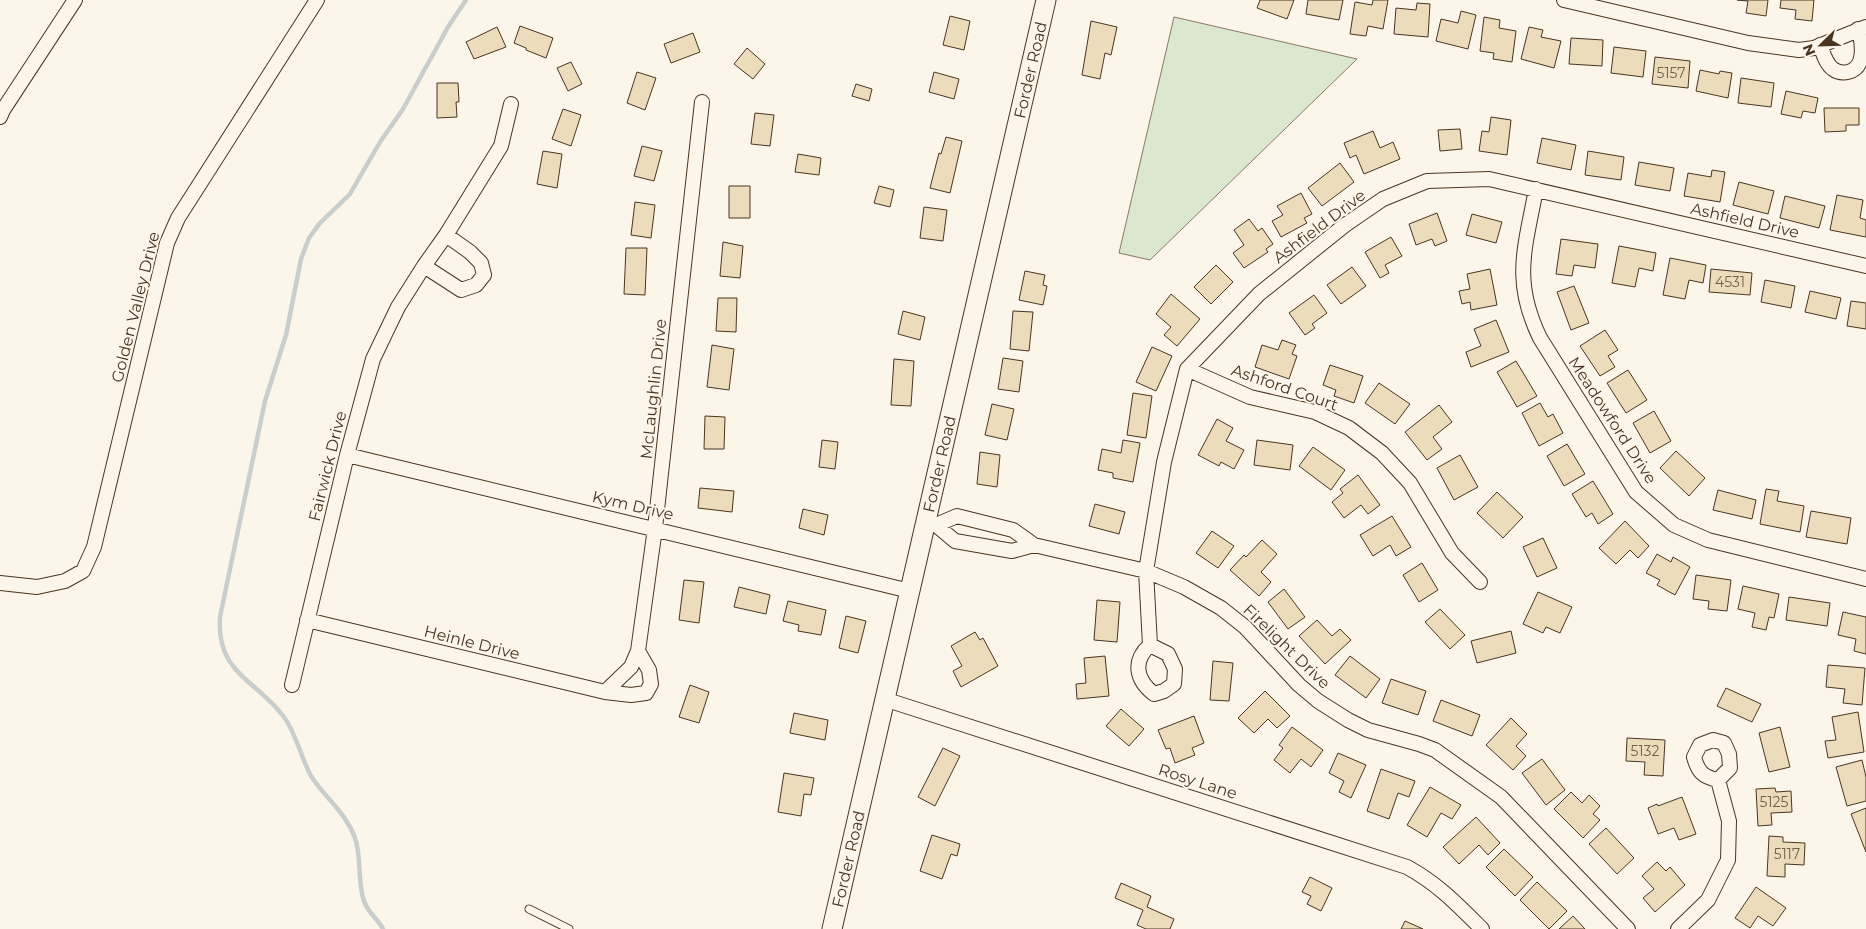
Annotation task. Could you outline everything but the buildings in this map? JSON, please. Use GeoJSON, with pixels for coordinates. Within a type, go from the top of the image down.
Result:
{"type":"FeatureCollection","features":[{"type":"Feature","properties":{"kind":"main road","name":"Forder Road"},"geometry":{"type":"LineString","coordinates":[[834,929],[884,699],[910,591],[931,524],[1046,0]]}},
{"type":"Feature","properties":{"kind":"street"},"geometry":{"type":"LineString","coordinates":[[0,117],[75,0]]}},
{"type":"Feature","properties":{"kind":"street","name":"Golden Valley Drive"},"geometry":{"type":"LineString","coordinates":[[0,583],[37,587],[65,581],[84,571],[94,547],[167,243],[178,218],[317,0]]}},
{"type":"Feature","properties":{"kind":"street"},"geometry":{"type":"LineString","coordinates":[[1564,0],[1748,43],[1799,50],[1820,45],[1862,28],[1863,58],[1853,71],[1839,72],[1832,68],[1820,45]]}},
{"type":"Feature","properties":{"kind":"street","name":"McLaughlin Drive"},"geometry":{"type":"LineString","coordinates":[[605,692],[631,667],[638,651],[655,528],[702,102]]}},
{"type":"Feature","properties":{"kind":"street","name":"Fairwick Drive"},"geometry":{"type":"LineString","coordinates":[[292,685],[347,455],[373,359],[398,307],[446,235],[501,146],[511,104]]}},
{"type":"Feature","properties":{"kind":"street","name":"Ashfield Drive"},"geometry":{"type":"LineString","coordinates":[[1150,645],[1146,571],[1164,462],[1187,369],[1259,294],[1345,225],[1383,199],[1427,181],[1489,179],[1866,266]]}},
{"type":"Feature","properties":{"kind":"street","name":"Meadowford Drive"},"geometry":{"type":"LineString","coordinates":[[1536,189],[1522,272],[1526,304],[1531,320],[1540,338],[1636,492],[1674,526],[1708,540],[1866,579]]}},
{"type":"Feature","properties":{"kind":"street"},"geometry":{"type":"LineString","coordinates":[[424,266],[461,290],[476,285],[484,274],[481,263],[470,252],[446,235]]}},
{"type":"Feature","properties":{"kind":"street","name":"Ashford Court"},"geometry":{"type":"LineString","coordinates":[[1187,369],[1250,397],[1315,412],[1349,428],[1382,453],[1410,483],[1452,553],[1480,582]]}},
{"type":"Feature","properties":{"kind":"street","name":"Kym Drive"},"geometry":{"type":"LineString","coordinates":[[347,455],[910,591]]}},
{"type":"Feature","properties":{"kind":"street","name":"Firelight Drive"},"geometry":{"type":"LineString","coordinates":[[931,524],[958,516],[1013,530],[1034,545],[1146,571],[1184,587],[1234,616],[1299,685],[1326,706],[1368,730],[1435,750],[1501,797],[1628,929]]}},
{"type":"Feature","properties":{"kind":"street","name":"Firelight Drive"},"geometry":{"type":"LineString","coordinates":[[931,524],[955,541],[1012,551],[1034,545]]}},
{"type":"Feature","properties":{"kind":"street","name":"Heinle Drive"},"geometry":{"type":"LineString","coordinates":[[307,620],[605,692],[631,695],[646,693],[651,684],[649,670],[638,651]]}},
{"type":"Feature","properties":{"kind":"street","name":"Rosy Lane"},"geometry":{"type":"LineString","coordinates":[[884,699],[1406,867],[1428,879],[1454,901],[1482,929]]}},
{"type":"Feature","properties":{"kind":"street"},"geometry":{"type":"LineString","coordinates":[[1678,929],[1708,900],[1728,860],[1729,821],[1718,780]]}},
{"type":"Feature","properties":{"kind":"lane"},"geometry":{"type":"LineString","coordinates":[[529,909],[569,929]]}},
{"type":"Feature","properties":{"kind":"green space"},"geometry":{"type":"Polygon","coordinates":[[[1174,17],[1357,59],[1150,260],[1119,253],[1174,17]]]}},
{"type":"Feature","properties":{"kind":"waterway"},"geometry":{"type":"LineString","coordinates":[[383,929],[364,901],[357,846],[351,828],[311,776],[284,717],[231,664],[224,651],[220,636],[220,617],[265,401],[286,335],[301,259],[309,238],[320,223],[350,194],[380,142],[403,109],[448,27],[466,0]]}}]}
